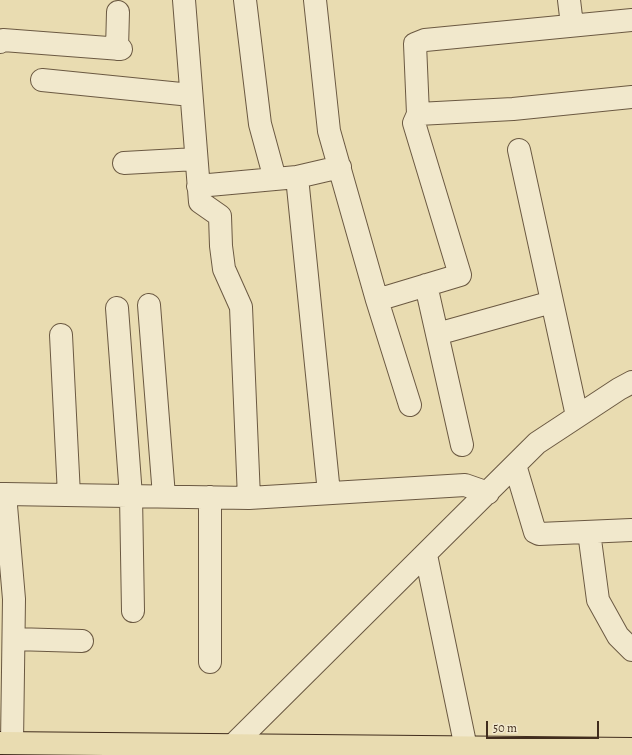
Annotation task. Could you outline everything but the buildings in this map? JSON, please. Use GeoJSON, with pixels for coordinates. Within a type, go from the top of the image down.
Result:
{"type":"FeatureCollection","features":[{"type":"Feature","properties":{"kind":"main road"},"geometry":{"type":"LineString","coordinates":[[6,743],[632,749]]}},
{"type":"Feature","properties":{"kind":"street"},"geometry":{"type":"LineString","coordinates":[[184,0],[200,202],[220,216],[221,246],[224,269],[241,307],[248,498]]}},
{"type":"Feature","properties":{"kind":"street"},"geometry":{"type":"LineString","coordinates":[[245,0],[260,124],[275,179]]}},
{"type":"Feature","properties":{"kind":"street"},"geometry":{"type":"LineString","coordinates":[[315,0],[330,131],[378,300],[410,405]]}},
{"type":"Feature","properties":{"kind":"street"},"geometry":{"type":"LineString","coordinates":[[569,0],[572,25]]}},
{"type":"Feature","properties":{"kind":"street"},"geometry":{"type":"LineString","coordinates":[[0,42],[3,40],[119,49],[118,12]]}},
{"type":"Feature","properties":{"kind":"street"},"geometry":{"type":"LineString","coordinates":[[378,300],[460,275],[414,123],[418,114],[415,44],[425,40],[632,20]]}},
{"type":"Feature","properties":{"kind":"street"},"geometry":{"type":"LineString","coordinates":[[42,80],[191,95]]}},
{"type":"Feature","properties":{"kind":"street"},"geometry":{"type":"LineString","coordinates":[[418,114],[513,109],[632,97]]}},
{"type":"Feature","properties":{"kind":"street"},"geometry":{"type":"LineString","coordinates":[[519,150],[577,416]]}},
{"type":"Feature","properties":{"kind":"street"},"geometry":{"type":"LineString","coordinates":[[124,163],[196,159]]}},
{"type":"Feature","properties":{"kind":"street"},"geometry":{"type":"LineString","coordinates":[[198,186],[297,177],[340,168]]}},
{"type":"Feature","properties":{"kind":"street"},"geometry":{"type":"LineString","coordinates":[[297,177],[329,493]]}},
{"type":"Feature","properties":{"kind":"street"},"geometry":{"type":"LineString","coordinates":[[426,285],[462,445]]}},
{"type":"Feature","properties":{"kind":"street"},"geometry":{"type":"LineString","coordinates":[[437,334],[552,302]]}},
{"type":"Feature","properties":{"kind":"street"},"geometry":{"type":"LineString","coordinates":[[149,305],[164,496]]}},
{"type":"Feature","properties":{"kind":"street"},"geometry":{"type":"LineString","coordinates":[[117,308],[131,496],[133,611]]}},
{"type":"Feature","properties":{"kind":"street"},"geometry":{"type":"LineString","coordinates":[[61,335],[69,495]]}},
{"type":"Feature","properties":{"kind":"street"},"geometry":{"type":"LineString","coordinates":[[232,746],[426,555],[537,443],[632,382]]}},
{"type":"Feature","properties":{"kind":"street"},"geometry":{"type":"LineString","coordinates":[[515,465],[535,532],[538,534],[631,530]]}},
{"type":"Feature","properties":{"kind":"street"},"geometry":{"type":"LineString","coordinates":[[6,743],[14,639],[14,599],[3,494],[248,498],[465,485],[488,493]]}},
{"type":"Feature","properties":{"kind":"street"},"geometry":{"type":"LineString","coordinates":[[210,497],[210,662]]}},
{"type":"Feature","properties":{"kind":"street"},"geometry":{"type":"LineString","coordinates":[[589,532],[598,600],[618,636],[632,650]]}},
{"type":"Feature","properties":{"kind":"street"},"geometry":{"type":"LineString","coordinates":[[426,555],[466,748]]}},
{"type":"Feature","properties":{"kind":"street"},"geometry":{"type":"LineString","coordinates":[[14,639],[82,642]]}}]}
